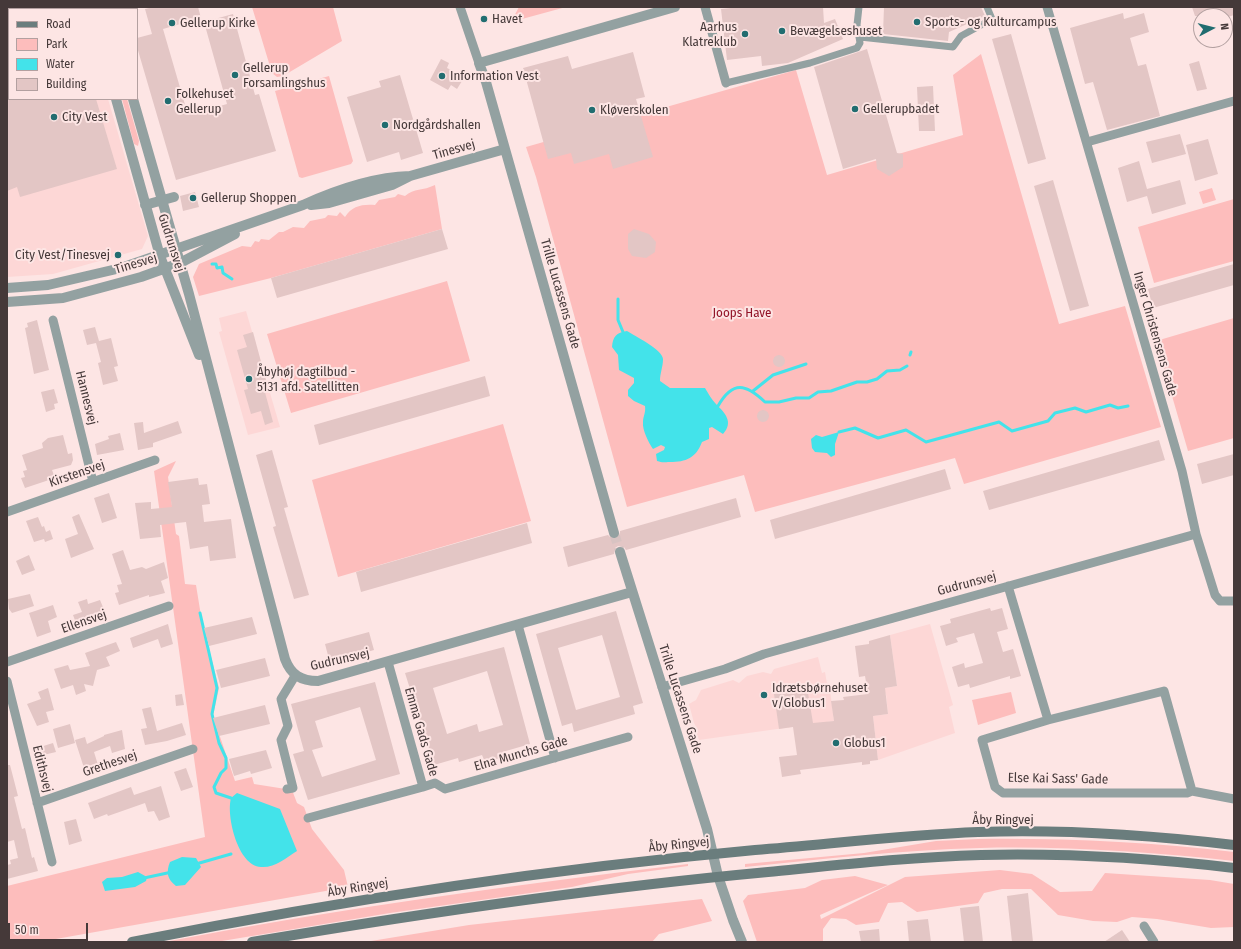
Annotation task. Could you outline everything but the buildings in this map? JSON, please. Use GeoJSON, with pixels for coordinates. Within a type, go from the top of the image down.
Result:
{"type":"FeatureCollection","features":[{"type":"Feature","properties":{"kind":"main road","name":"Åby Ringvej"},"geometry":{"type":"LineString","coordinates":[[132,942],[244,920],[373,899],[549,874],[713,854],[922,835],[980,832],[1088,834],[1188,840],[1234,845]]}},
{"type":"Feature","properties":{"kind":"main road"},"geometry":{"type":"LineString","coordinates":[[252,942],[508,902],[718,876],[924,858],[981,855],[1087,856],[1151,860],[1234,868]]}},
{"type":"Feature","properties":{"kind":"street"},"geometry":{"type":"LineString","coordinates":[[460,7],[479,63],[675,7]]}},
{"type":"Feature","properties":{"kind":"street"},"geometry":{"type":"LineString","coordinates":[[705,7],[726,83],[810,63],[857,48],[860,43],[857,25],[858,7]]}},
{"type":"Feature","properties":{"kind":"street"},"geometry":{"type":"LineString","coordinates":[[860,36],[953,47],[961,36],[992,19],[987,7]]}},
{"type":"Feature","properties":{"kind":"street","name":"Inger Christensens Gade"},"geometry":{"type":"LineString","coordinates":[[1047,7],[1182,471],[1196,534]]}},
{"type":"Feature","properties":{"kind":"street","name":"Trille Lucassens Gade"},"geometry":{"type":"LineString","coordinates":[[479,63],[505,149],[614,533]]}},
{"type":"Feature","properties":{"kind":"street","name":"Gudrunsvej"},"geometry":{"type":"LineString","coordinates":[[116,100],[160,256],[214,390]]}},
{"type":"Feature","properties":{"kind":"street","name":"Gudrunsvej"},"geometry":{"type":"LineString","coordinates":[[133,100],[180,263],[285,659],[288,669],[295,676],[306,681],[318,681],[632,592]]}},
{"type":"Feature","properties":{"kind":"street"},"geometry":{"type":"LineString","coordinates":[[1087,142],[1234,101]]}},
{"type":"Feature","properties":{"kind":"street","name":"Tinesvej"},"geometry":{"type":"LineString","coordinates":[[7,288],[48,285],[74,280],[160,256],[303,205],[337,201],[392,185],[410,176],[505,149]]}},
{"type":"Feature","properties":{"kind":"street"},"geometry":{"type":"LineString","coordinates":[[146,205],[174,197]]}},
{"type":"Feature","properties":{"kind":"street","name":"Tinesvej"},"geometry":{"type":"LineString","coordinates":[[7,302],[78,295],[165,270],[263,219]]}},
{"type":"Feature","properties":{"kind":"street","name":"Hannesvej"},"geometry":{"type":"LineString","coordinates":[[53,320],[93,482]]}},
{"type":"Feature","properties":{"kind":"street","name":"Kirstensvej"},"geometry":{"type":"LineString","coordinates":[[7,512],[155,460]]}},
{"type":"Feature","properties":{"kind":"street"},"geometry":{"type":"LineString","coordinates":[[1196,534],[1215,595],[1220,601],[1234,601]]}},
{"type":"Feature","properties":{"kind":"street","name":"Gudrunsvej"},"geometry":{"type":"LineString","coordinates":[[662,687],[725,669],[764,654],[1196,534]]}},
{"type":"Feature","properties":{"kind":"street","name":"Trille Lucassens Gade"},"geometry":{"type":"LineString","coordinates":[[620,552],[707,829],[718,876],[742,942]]}},
{"type":"Feature","properties":{"kind":"street"},"geometry":{"type":"LineString","coordinates":[[1008,586],[1048,720]]}},
{"type":"Feature","properties":{"kind":"street","name":"Ellensvej"},"geometry":{"type":"LineString","coordinates":[[7,662],[169,606]]}},
{"type":"Feature","properties":{"kind":"street"},"geometry":{"type":"LineString","coordinates":[[518,624],[555,758]]}},
{"type":"Feature","properties":{"kind":"street","name":"Emma Gads Gade"},"geometry":{"type":"LineString","coordinates":[[308,818],[423,786],[388,662]]}},
{"type":"Feature","properties":{"kind":"street"},"geometry":{"type":"LineString","coordinates":[[287,789],[293,788],[281,740],[288,726],[281,699],[295,676]]}},
{"type":"Feature","properties":{"kind":"street","name":"Edithsvej"},"geometry":{"type":"LineString","coordinates":[[7,682],[52,862]]}},
{"type":"Feature","properties":{"kind":"street","name":"Else Kai Sass' Gade"},"geometry":{"type":"LineString","coordinates":[[1164,690],[1192,791],[1187,793],[1003,792],[995,786],[982,740],[1048,720],[1164,690]]}},
{"type":"Feature","properties":{"kind":"street","name":"Elna Munchs Gade"},"geometry":{"type":"LineString","coordinates":[[423,786],[435,783],[445,789],[628,737]]}},
{"type":"Feature","properties":{"kind":"street","name":"Grethesvej"},"geometry":{"type":"LineString","coordinates":[[37,803],[193,749]]}},
{"type":"Feature","properties":{"kind":"street"},"geometry":{"type":"LineString","coordinates":[[1192,791],[1234,800]]}},
{"type":"Feature","properties":{"kind":"street"},"geometry":{"type":"LineString","coordinates":[[1144,926],[1154,942]]}},
{"type":"Feature","properties":{"kind":"shaded area"},"geometry":{"type":"Polygon","coordinates":[[[7,7],[80,7],[8,8],[8,100],[108,100],[148,236],[142,249],[53,274],[7,277],[7,7]]]}},
{"type":"Feature","properties":{"kind":"shaded area","name":"Åbyhøj dagtilbud - 5131 afd. Satellitten"},"geometry":{"type":"Polygon","coordinates":[[[246,311],[280,427],[248,435],[219,332],[222,331],[219,318],[246,311]]]}},
{"type":"Feature","properties":{"kind":"shaded area"},"geometry":{"type":"Polygon","coordinates":[[[930,624],[953,705],[949,707],[955,733],[878,760],[873,716],[888,714],[886,694],[878,689],[897,686],[890,635],[930,624]]]}},
{"type":"Feature","properties":{"kind":"shaded area","name":"Idrætsbørnehuset v/Globus1"},"geometry":{"type":"Polygon","coordinates":[[[818,657],[822,673],[825,672],[828,690],[830,690],[834,721],[699,740],[697,734],[698,730],[694,723],[689,704],[696,700],[701,690],[733,680],[739,683],[747,676],[763,672],[771,674],[774,669],[818,657]]]}},
{"type":"Feature","properties":{"kind":"green space"},"geometry":{"type":"Polygon","coordinates":[[[252,7],[333,7],[342,41],[283,76],[277,77],[272,73],[252,7]]]}},
{"type":"Feature","properties":{"kind":"green space"},"geometry":{"type":"Polygon","coordinates":[[[519,7],[566,7],[511,22],[519,7]]]}},
{"type":"Feature","properties":{"kind":"green space","name":"Joops Have"},"geometry":{"type":"Polygon","coordinates":[[[981,54],[1059,324],[1125,306],[1161,427],[964,484],[955,458],[755,512],[744,475],[627,507],[536,177],[526,147],[796,70],[827,175],[963,135],[953,75],[981,54]]]}},
{"type":"Feature","properties":{"kind":"green space"},"geometry":{"type":"Polygon","coordinates":[[[329,76],[353,161],[351,164],[302,178],[299,177],[275,91],[329,76]]]}},
{"type":"Feature","properties":{"kind":"green space"},"geometry":{"type":"Polygon","coordinates":[[[122,100],[127,100],[139,141],[138,146],[134,144],[122,100]]]}},
{"type":"Feature","properties":{"kind":"green space"},"geometry":{"type":"Polygon","coordinates":[[[435,185],[442,229],[271,278],[199,296],[193,277],[199,264],[242,246],[251,247],[255,241],[259,242],[261,239],[269,240],[279,232],[283,232],[293,227],[304,228],[310,221],[325,218],[328,215],[337,216],[340,212],[345,217],[351,210],[358,206],[375,205],[379,200],[395,197],[398,194],[405,196],[408,193],[435,185]]]}},
{"type":"Feature","properties":{"kind":"green space"},"geometry":{"type":"Polygon","coordinates":[[[1212,188],[1216,200],[1203,204],[1199,192],[1212,188]]]}},
{"type":"Feature","properties":{"kind":"green space"},"geometry":{"type":"Polygon","coordinates":[[[1234,199],[1234,261],[1154,283],[1138,227],[1234,199]]]}},
{"type":"Feature","properties":{"kind":"green space"},"geometry":{"type":"Polygon","coordinates":[[[447,281],[470,361],[291,413],[267,334],[447,281]]]}},
{"type":"Feature","properties":{"kind":"green space"},"geometry":{"type":"Polygon","coordinates":[[[1234,318],[1234,438],[1188,451],[1156,341],[1234,318]]]}},
{"type":"Feature","properties":{"kind":"green space"},"geometry":{"type":"Polygon","coordinates":[[[503,424],[531,521],[338,577],[312,480],[503,424]]]}},
{"type":"Feature","properties":{"kind":"green space"},"geometry":{"type":"Polygon","coordinates":[[[176,461],[168,477],[176,534],[179,536],[185,584],[196,585],[202,622],[219,688],[213,716],[235,781],[252,777],[254,784],[292,790],[297,803],[304,807],[312,829],[344,870],[348,887],[39,942],[7,942],[7,886],[205,837],[154,471],[176,461]]]}},
{"type":"Feature","properties":{"kind":"green space"},"geometry":{"type":"Polygon","coordinates":[[[1011,692],[1016,713],[978,725],[972,700],[1011,692]]]}},
{"type":"Feature","properties":{"kind":"green space"},"geometry":{"type":"Polygon","coordinates":[[[978,839],[1042,839],[1138,843],[1234,852],[1234,861],[1107,850],[980,848],[892,853],[745,867],[745,864],[864,853],[936,841],[978,839]]]}},
{"type":"Feature","properties":{"kind":"green space"},"geometry":{"type":"Polygon","coordinates":[[[688,864],[688,866],[628,874],[572,887],[390,913],[216,942],[164,942],[425,898],[688,864]]]}},
{"type":"Feature","properties":{"kind":"green space"},"geometry":{"type":"Polygon","coordinates":[[[1000,870],[1032,874],[1060,892],[1092,891],[1105,873],[1210,880],[1234,884],[1234,927],[1211,928],[1157,919],[1132,917],[1117,922],[1093,921],[1058,915],[1031,889],[1002,889],[984,893],[978,903],[917,912],[902,902],[888,903],[879,922],[856,925],[846,919],[831,918],[823,929],[823,942],[757,942],[743,901],[748,895],[805,888],[822,880],[855,876],[888,885],[820,915],[821,919],[905,877],[1000,870]]]}},
{"type":"Feature","properties":{"kind":"green space"},"geometry":{"type":"Polygon","coordinates":[[[702,899],[712,921],[659,934],[652,942],[365,942],[469,925],[702,899]]]}},
{"type":"Feature","properties":{"kind":"water"},"geometry":{"type":"Polygon","coordinates":[[[627,331],[654,348],[662,355],[663,362],[660,381],[670,388],[705,388],[713,401],[727,418],[728,426],[723,434],[712,427],[709,428],[709,439],[702,442],[697,452],[686,460],[676,462],[657,461],[656,454],[664,450],[665,447],[661,445],[653,449],[643,425],[645,406],[634,401],[628,396],[628,390],[634,383],[634,378],[619,370],[618,355],[612,347],[613,340],[616,336],[627,331]]]}},
{"type":"Feature","properties":{"kind":"water"},"geometry":{"type":"Polygon","coordinates":[[[839,432],[835,444],[835,455],[831,457],[827,453],[815,452],[812,448],[811,439],[816,435],[822,437],[839,432]]]}},
{"type":"Feature","properties":{"kind":"water"},"geometry":{"type":"Polygon","coordinates":[[[237,793],[280,809],[297,851],[280,862],[266,867],[253,864],[246,858],[236,839],[230,816],[231,798],[237,793]]]}},
{"type":"Feature","properties":{"kind":"water"},"geometry":{"type":"Polygon","coordinates":[[[182,857],[196,858],[201,867],[185,885],[176,886],[169,878],[168,869],[170,862],[182,857]]]}},
{"type":"Feature","properties":{"kind":"water"},"geometry":{"type":"Polygon","coordinates":[[[138,872],[147,877],[146,881],[135,887],[105,891],[102,882],[107,878],[122,877],[138,872]]]}},
{"type":"Feature","properties":{"kind":"waterway"},"geometry":{"type":"LineString","coordinates":[[212,264],[216,264],[217,268],[222,267],[223,273],[232,279]]}},
{"type":"Feature","properties":{"kind":"waterway"},"geometry":{"type":"LineString","coordinates":[[618,299],[618,320],[623,332]]}},
{"type":"Feature","properties":{"kind":"waterway"},"geometry":{"type":"LineString","coordinates":[[753,391],[773,375],[806,364]]}},
{"type":"Feature","properties":{"kind":"waterway"},"geometry":{"type":"LineString","coordinates":[[718,406],[729,392],[734,389],[746,388],[765,402],[779,402],[796,398],[809,398],[818,392],[831,391],[857,382],[867,382],[877,379],[887,371],[900,370],[907,366]]}},
{"type":"Feature","properties":{"kind":"waterway"},"geometry":{"type":"LineString","coordinates":[[839,432],[855,428],[878,438],[906,430],[926,442],[999,422],[1012,431],[1048,421],[1055,413],[1075,408],[1086,412],[1110,405],[1118,408],[1128,406]]}},
{"type":"Feature","properties":{"kind":"waterway"},"geometry":{"type":"LineString","coordinates":[[200,613],[217,688],[212,714],[219,743],[226,758],[226,768],[221,773],[214,787],[216,793],[231,798]]}},
{"type":"Feature","properties":{"kind":"waterway"},"geometry":{"type":"LineString","coordinates":[[196,864],[231,854]]}},
{"type":"Feature","properties":{"kind":"waterway"},"geometry":{"type":"LineString","coordinates":[[144,878],[172,872]]}},
{"type":"Feature","properties":{"kind":"tunnel"},"geometry":{"type":"LineString","coordinates":[[614,533],[620,552]]}},
{"type":"Feature","properties":{"kind":"place","name":"Havet"},"geometry":{"type":"Point","coordinates":[484,19]}},
{"type":"Feature","properties":{"kind":"place","name":"Sports- og Kulturcampus"},"geometry":{"type":"Point","coordinates":[917,22]}},
{"type":"Feature","properties":{"kind":"place","name":"Gellerup Kirke"},"geometry":{"type":"Point","coordinates":[172,23]}},
{"type":"Feature","properties":{"kind":"place","name":"Bevægelseshuset"},"geometry":{"type":"Point","coordinates":[782,31]}},
{"type":"Feature","properties":{"kind":"place","name":"Aarhus Klatreklub"},"geometry":{"type":"Point","coordinates":[745,34]}},
{"type":"Feature","properties":{"kind":"place","name":"Gellerup Forsamlingshus"},"geometry":{"type":"Point","coordinates":[235,75]}},
{"type":"Feature","properties":{"kind":"place","name":"Information Vest"},"geometry":{"type":"Point","coordinates":[442,76]}},
{"type":"Feature","properties":{"kind":"place","name":"Folkehuset Gellerup"},"geometry":{"type":"Point","coordinates":[168,101]}},
{"type":"Feature","properties":{"kind":"place","name":"Gellerupbadet"},"geometry":{"type":"Point","coordinates":[855,109]}},
{"type":"Feature","properties":{"kind":"place","name":"Kløverskolen"},"geometry":{"type":"Point","coordinates":[592,110]}},
{"type":"Feature","properties":{"kind":"place","name":"City Vest"},"geometry":{"type":"Point","coordinates":[54,117]}},
{"type":"Feature","properties":{"kind":"place","name":"Nordgårdshallen"},"geometry":{"type":"Point","coordinates":[385,125]}},
{"type":"Feature","properties":{"kind":"place","name":"Gellerup Shoppen"},"geometry":{"type":"Point","coordinates":[193,198]}},
{"type":"Feature","properties":{"kind":"place","name":"City Vest/Tinesvej"},"geometry":{"type":"Point","coordinates":[118,255]}},
{"type":"Feature","properties":{"kind":"place","name":"Åbyhøj dagtilbud - 5131 afd. Satellitten"},"geometry":{"type":"Point","coordinates":[249,379]}},
{"type":"Feature","properties":{"kind":"place","name":"Idrætsbørnehuset v/Globus1"},"geometry":{"type":"Point","coordinates":[764,695]}},
{"type":"Feature","properties":{"kind":"place","name":"Globus1"},"geometry":{"type":"Point","coordinates":[836,743]}}]}
